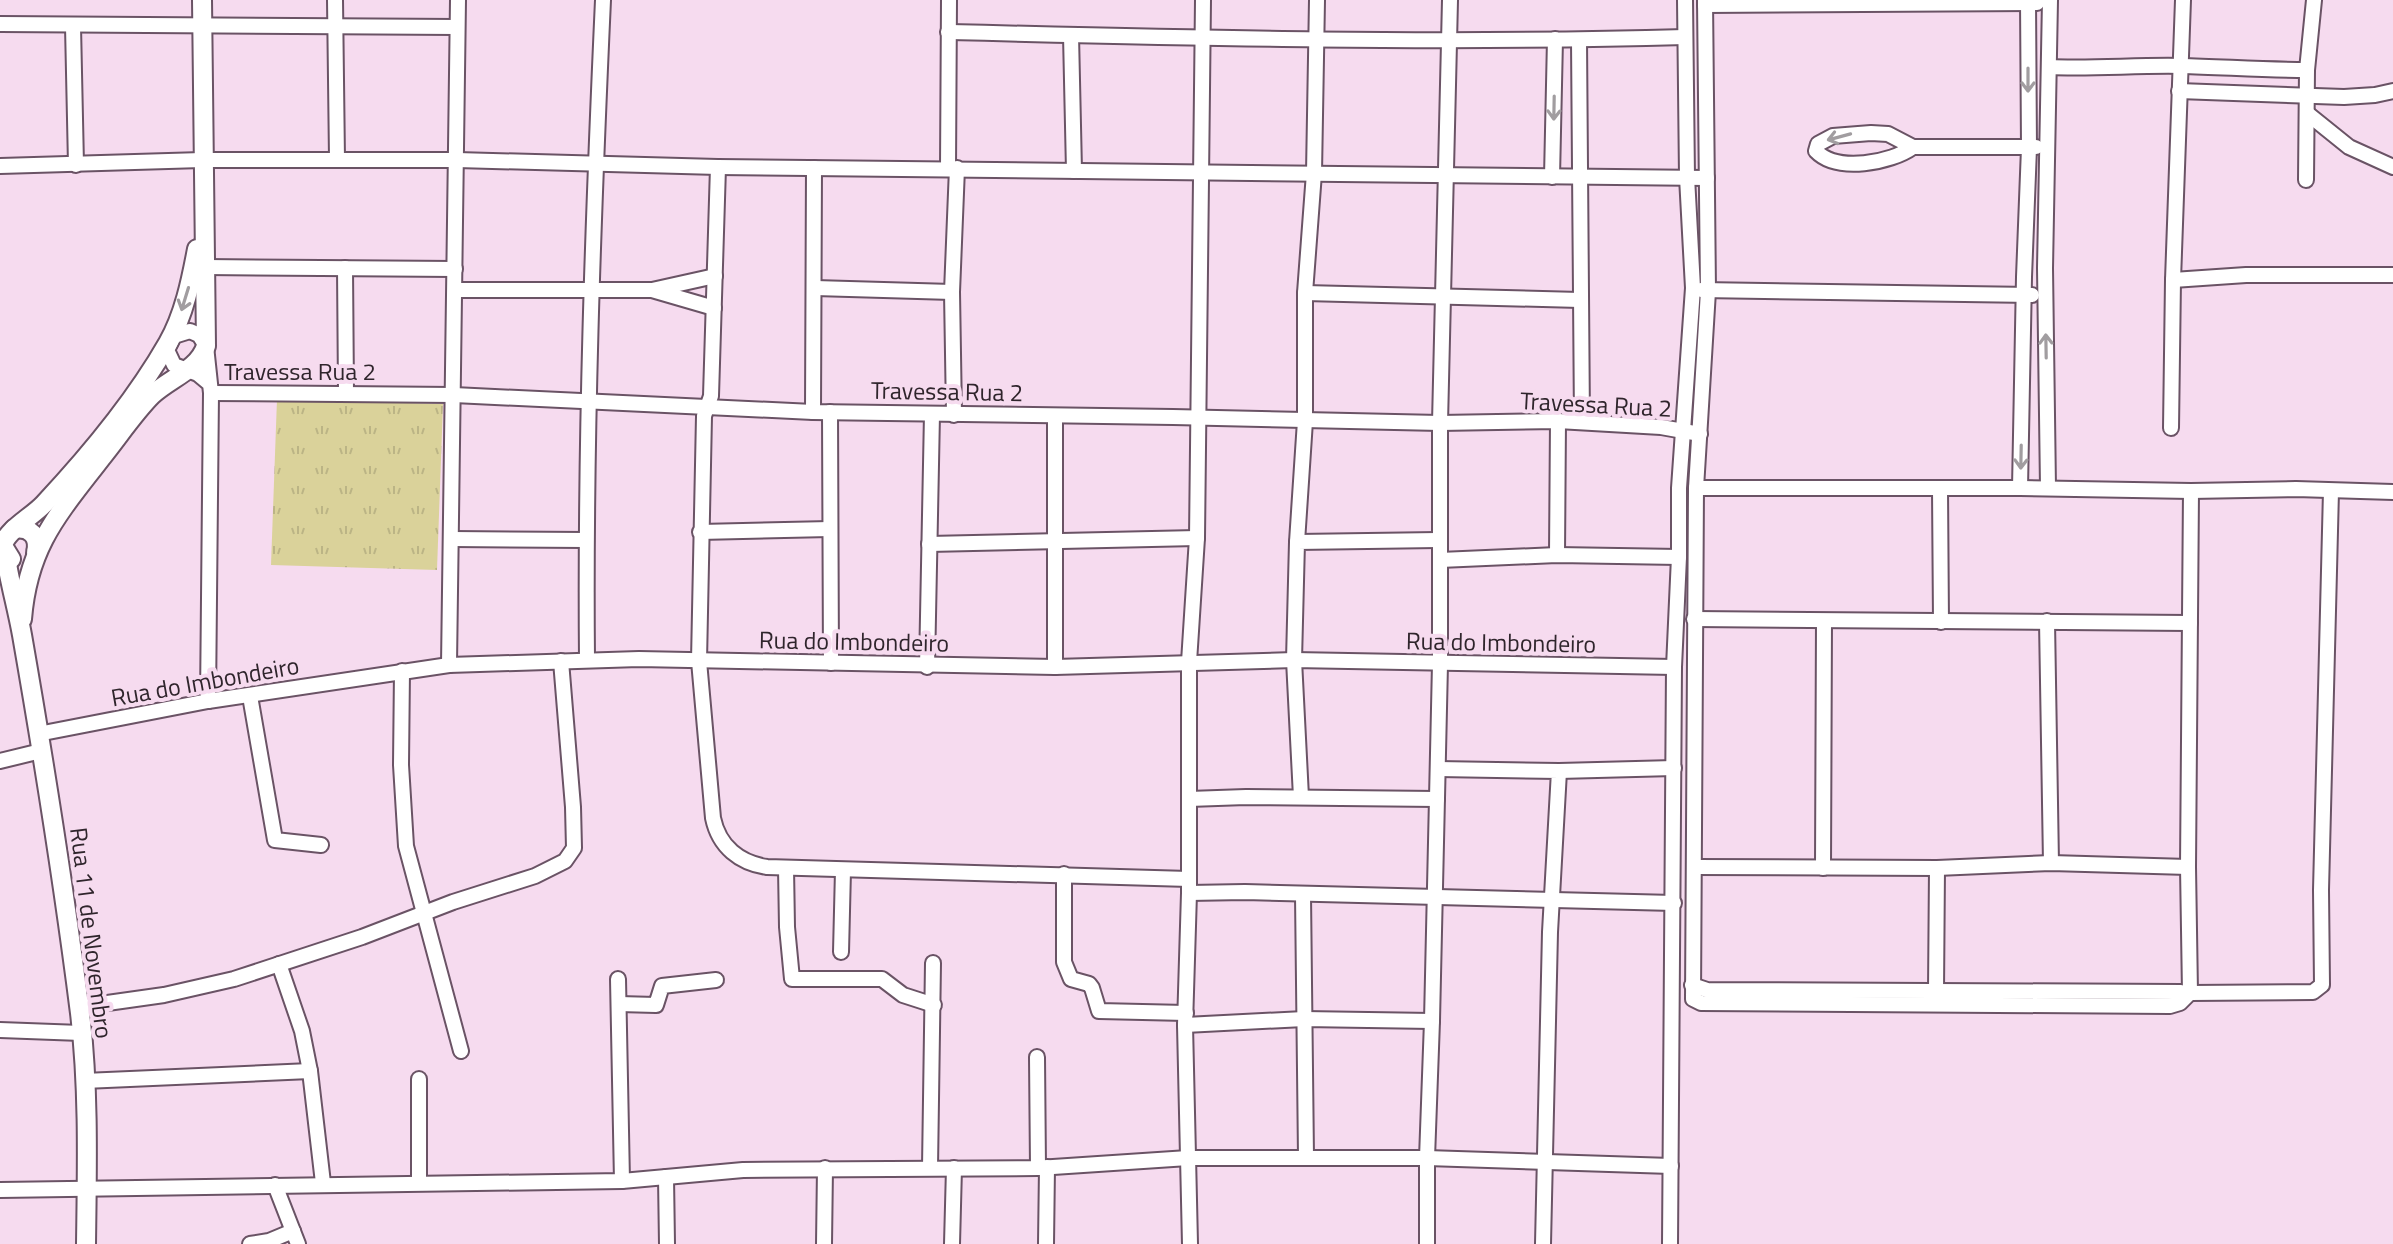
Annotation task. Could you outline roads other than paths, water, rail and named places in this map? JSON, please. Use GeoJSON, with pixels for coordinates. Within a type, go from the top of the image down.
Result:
{"type":"FeatureCollection","features":[{"type":"Feature","properties":{"kind":"main road"},"geometry":{"type":"LineString","coordinates":[[202,0],[206,346]]}},
{"type":"Feature","properties":{"kind":"main road"},"geometry":{"type":"LineString","coordinates":[[6,537],[58,489],[141,384],[169,343],[185,302],[203,223]]}},
{"type":"Feature","properties":{"kind":"main road","name":"Rua 11 de Novembro"},"geometry":{"type":"LineString","coordinates":[[21,630],[26,587],[37,550],[68,500],[140,408],[161,386],[199,361],[206,346]]}},
{"type":"Feature","properties":{"kind":"main road"},"geometry":{"type":"LineString","coordinates":[[30,531],[36,539],[37,550],[30,559],[18,562],[6,537],[30,531]]}},
{"type":"Feature","properties":{"kind":"main road","name":"Rua 11 de Novembro"},"geometry":{"type":"LineString","coordinates":[[6,537],[11,593],[21,630],[40,743],[79,1007],[84,1081],[86,1244]]}},
{"type":"Feature","properties":{"kind":"street"},"geometry":{"type":"LineString","coordinates":[[335,0],[337,159]]}},
{"type":"Feature","properties":{"kind":"street"},"geometry":{"type":"LineString","coordinates":[[449,665],[458,0]]}},
{"type":"Feature","properties":{"kind":"street"},"geometry":{"type":"LineString","coordinates":[[587,660],[590,291],[603,0]]}},
{"type":"Feature","properties":{"kind":"street"},"geometry":{"type":"LineString","coordinates":[[949,0],[954,415]]}},
{"type":"Feature","properties":{"kind":"street"},"geometry":{"type":"LineString","coordinates":[[1190,1244],[1185,1019],[1189,886],[1189,662],[1197,538],[1203,0]]}},
{"type":"Feature","properties":{"kind":"street"},"geometry":{"type":"LineString","coordinates":[[1301,797],[1294,660],[1297,542],[1305,421],[1305,293],[1314,173],[1317,0]]}},
{"type":"Feature","properties":{"kind":"street"},"geometry":{"type":"LineString","coordinates":[[1427,1244],[1450,0]]}},
{"type":"Feature","properties":{"kind":"street"},"geometry":{"type":"LineString","coordinates":[[1670,1244],[1674,667],[1679,488],[1701,290],[1687,177],[1685,0]]}},
{"type":"Feature","properties":{"kind":"street"},"geometry":{"type":"LineString","coordinates":[[2171,428],[2183,0]]}},
{"type":"Feature","properties":{"kind":"street"},"geometry":{"type":"LineString","coordinates":[[2306,180],[2307,70],[2314,0]]}},
{"type":"Feature","properties":{"kind":"street"},"geometry":{"type":"LineString","coordinates":[[2020,488],[2029,148],[2028,1]]}},
{"type":"Feature","properties":{"kind":"street"},"geometry":{"type":"LineString","coordinates":[[2048,488],[2045,295],[2050,2],[1705,2],[1707,178],[1696,488],[1693,999],[1701,1003],[2170,1006],[2180,1003],[2188,995],[2191,491]]}},
{"type":"Feature","properties":{"kind":"street"},"geometry":{"type":"LineString","coordinates":[[0,24],[457,27]]}},
{"type":"Feature","properties":{"kind":"street"},"geometry":{"type":"LineString","coordinates":[[73,26],[76,165]]}},
{"type":"Feature","properties":{"kind":"street"},"geometry":{"type":"LineString","coordinates":[[948,32],[1449,41],[1685,37]]}},
{"type":"Feature","properties":{"kind":"street"},"geometry":{"type":"LineString","coordinates":[[1071,35],[1074,171]]}},
{"type":"Feature","properties":{"kind":"street"},"geometry":{"type":"LineString","coordinates":[[1552,177],[1555,39]]}},
{"type":"Feature","properties":{"kind":"street"},"geometry":{"type":"LineString","coordinates":[[1579,40],[1582,422]]}},
{"type":"Feature","properties":{"kind":"street"},"geometry":{"type":"LineString","coordinates":[[2049,67],[2103,69],[2180,66],[2307,70]]}},
{"type":"Feature","properties":{"kind":"street"},"geometry":{"type":"LineString","coordinates":[[2179,91],[2344,97],[2393,91]]}},
{"type":"Feature","properties":{"kind":"street"},"geometry":{"type":"LineString","coordinates":[[2308,114],[2349,147],[2393,167]]}},
{"type":"Feature","properties":{"kind":"street"},"geometry":{"type":"LineString","coordinates":[[1913,147],[1901,156],[1866,163],[1832,161],[1822,158],[1816,151],[1818,144],[1833,136],[1851,133],[1888,134],[1913,147],[2048,147]]}},
{"type":"Feature","properties":{"kind":"street"},"geometry":{"type":"LineString","coordinates":[[0,166],[337,159],[718,167],[1707,178]]}},
{"type":"Feature","properties":{"kind":"street"},"geometry":{"type":"LineString","coordinates":[[718,167],[711,396],[704,416],[699,661],[715,827],[740,860],[753,865],[786,868],[1064,874],[1303,895],[1674,903]]}},
{"type":"Feature","properties":{"kind":"street"},"geometry":{"type":"LineString","coordinates":[[813,412],[814,168]]}},
{"type":"Feature","properties":{"kind":"street"},"geometry":{"type":"LineString","coordinates":[[205,267],[455,269]]}},
{"type":"Feature","properties":{"kind":"street"},"geometry":{"type":"LineString","coordinates":[[345,268],[346,393]]}},
{"type":"Feature","properties":{"kind":"street"},"geometry":{"type":"LineString","coordinates":[[2173,280],[2246,275],[2393,275]]}},
{"type":"Feature","properties":{"kind":"street"},"geometry":{"type":"LineString","coordinates":[[455,290],[652,290],[715,276]]}},
{"type":"Feature","properties":{"kind":"street"},"geometry":{"type":"LineString","coordinates":[[815,288],[952,292]]}},
{"type":"Feature","properties":{"kind":"street"},"geometry":{"type":"LineString","coordinates":[[652,290],[714,308]]}},
{"type":"Feature","properties":{"kind":"street"},"geometry":{"type":"LineString","coordinates":[[1701,290],[2045,295]]}},
{"type":"Feature","properties":{"kind":"street"},"geometry":{"type":"LineString","coordinates":[[1305,293],[1580,300]]}},
{"type":"Feature","properties":{"kind":"street"},"geometry":{"type":"LineString","coordinates":[[208,701],[210,389],[206,346],[199,335],[190,331],[179,333],[169,343],[170,359],[174,365],[198,374],[210,389]]}},
{"type":"Feature","properties":{"kind":"street","name":"Travessa Rua 2"},"geometry":{"type":"LineString","coordinates":[[210,389],[454,395],[813,412],[1440,423],[1558,421],[1661,427],[1700,434]]}},
{"type":"Feature","properties":{"kind":"street"},"geometry":{"type":"LineString","coordinates":[[830,412],[831,663]]}},
{"type":"Feature","properties":{"kind":"street"},"geometry":{"type":"LineString","coordinates":[[927,667],[932,414]]}},
{"type":"Feature","properties":{"kind":"street"},"geometry":{"type":"LineString","coordinates":[[1055,416],[1055,667]]}},
{"type":"Feature","properties":{"kind":"street"},"geometry":{"type":"LineString","coordinates":[[1557,555],[1558,421]]}},
{"type":"Feature","properties":{"kind":"street"},"geometry":{"type":"LineString","coordinates":[[2021,424],[2049,424]]}},
{"type":"Feature","properties":{"kind":"street"},"geometry":{"type":"LineString","coordinates":[[1696,488],[2393,492]]}},
{"type":"Feature","properties":{"kind":"street"},"geometry":{"type":"LineString","coordinates":[[1940,489],[1941,622]]}},
{"type":"Feature","properties":{"kind":"street"},"geometry":{"type":"LineString","coordinates":[[1692,985],[1707,990],[2181,992],[2188,995],[2313,992],[2322,985],[2321,890],[2331,491]]}},
{"type":"Feature","properties":{"kind":"street"},"geometry":{"type":"LineString","coordinates":[[700,532],[830,529]]}},
{"type":"Feature","properties":{"kind":"street"},"geometry":{"type":"LineString","coordinates":[[929,544],[1197,538]]}},
{"type":"Feature","properties":{"kind":"street"},"geometry":{"type":"LineString","coordinates":[[452,539],[586,540]]}},
{"type":"Feature","properties":{"kind":"street"},"geometry":{"type":"LineString","coordinates":[[1297,542],[1438,540]]}},
{"type":"Feature","properties":{"kind":"street"},"geometry":{"type":"LineString","coordinates":[[1440,560],[1557,555],[1679,557]]}},
{"type":"Feature","properties":{"kind":"street"},"geometry":{"type":"LineString","coordinates":[[1694,619],[2190,623]]}},
{"type":"Feature","properties":{"kind":"street"},"geometry":{"type":"LineString","coordinates":[[1823,868],[1824,621]]}},
{"type":"Feature","properties":{"kind":"street"},"geometry":{"type":"LineString","coordinates":[[2047,621],[2051,863]]}},
{"type":"Feature","properties":{"kind":"street","name":"Rua do Imbondeiro"},"geometry":{"type":"LineString","coordinates":[[0,761],[40,743],[208,701],[449,665],[587,660],[1055,667],[1294,660],[1674,667]]}},
{"type":"Feature","properties":{"kind":"street"},"geometry":{"type":"LineString","coordinates":[[79,1007],[201,988],[362,937],[424,912],[555,868],[572,853],[573,807],[561,661]]}},
{"type":"Feature","properties":{"kind":"street"},"geometry":{"type":"LineString","coordinates":[[402,671],[403,820],[410,860],[461,1051]]}},
{"type":"Feature","properties":{"kind":"street"},"geometry":{"type":"LineString","coordinates":[[250,696],[275,840],[321,845]]}},
{"type":"Feature","properties":{"kind":"street"},"geometry":{"type":"LineString","coordinates":[[1438,769],[1559,771],[1674,768]]}},
{"type":"Feature","properties":{"kind":"street"},"geometry":{"type":"LineString","coordinates":[[1543,1244],[1552,898],[1559,771]]}},
{"type":"Feature","properties":{"kind":"street"},"geometry":{"type":"LineString","coordinates":[[1189,799],[1437,799]]}},
{"type":"Feature","properties":{"kind":"street"},"geometry":{"type":"LineString","coordinates":[[1694,867],[1937,868],[2051,863],[2188,867]]}},
{"type":"Feature","properties":{"kind":"street"},"geometry":{"type":"LineString","coordinates":[[786,868],[792,979],[882,979],[903,995],[934,1005]]}},
{"type":"Feature","properties":{"kind":"street"},"geometry":{"type":"LineString","coordinates":[[1936,991],[1937,868]]}},
{"type":"Feature","properties":{"kind":"street"},"geometry":{"type":"LineString","coordinates":[[841,952],[843,870]]}},
{"type":"Feature","properties":{"kind":"street"},"geometry":{"type":"LineString","coordinates":[[1064,874],[1064,962],[1071,979],[1089,984],[1092,988],[1099,1011],[1185,1019],[1432,1021]]}},
{"type":"Feature","properties":{"kind":"street"},"geometry":{"type":"LineString","coordinates":[[1303,895],[1306,1157]]}},
{"type":"Feature","properties":{"kind":"street"},"geometry":{"type":"LineString","coordinates":[[930,1168],[933,963]]}},
{"type":"Feature","properties":{"kind":"street"},"geometry":{"type":"LineString","coordinates":[[279,964],[302,1031],[310,1071],[323,1183]]}},
{"type":"Feature","properties":{"kind":"street"},"geometry":{"type":"LineString","coordinates":[[618,979],[622,1181]]}},
{"type":"Feature","properties":{"kind":"street"},"geometry":{"type":"LineString","coordinates":[[619,1004],[656,1005],[660,988],[664,985],[716,980]]}},
{"type":"Feature","properties":{"kind":"street"},"geometry":{"type":"LineString","coordinates":[[0,1030],[81,1033]]}},
{"type":"Feature","properties":{"kind":"street"},"geometry":{"type":"LineString","coordinates":[[1037,1057],[1046,1244]]}},
{"type":"Feature","properties":{"kind":"street"},"geometry":{"type":"LineString","coordinates":[[84,1081],[310,1071]]}},
{"type":"Feature","properties":{"kind":"street"},"geometry":{"type":"LineString","coordinates":[[419,1079],[419,1183]]}},
{"type":"Feature","properties":{"kind":"street"},"geometry":{"type":"LineString","coordinates":[[0,1190],[622,1181],[743,1170],[1042,1168],[1188,1158],[1427,1158],[1671,1166]]}},
{"type":"Feature","properties":{"kind":"street"},"geometry":{"type":"LineString","coordinates":[[824,1244],[825,1168]]}},
{"type":"Feature","properties":{"kind":"street"},"geometry":{"type":"LineString","coordinates":[[952,1244],[954,1168]]}},
{"type":"Feature","properties":{"kind":"street"},"geometry":{"type":"LineString","coordinates":[[666,1177],[667,1244]]}},
{"type":"Feature","properties":{"kind":"street"},"geometry":{"type":"LineString","coordinates":[[250,1244],[296,1238],[275,1185]]}}]}
